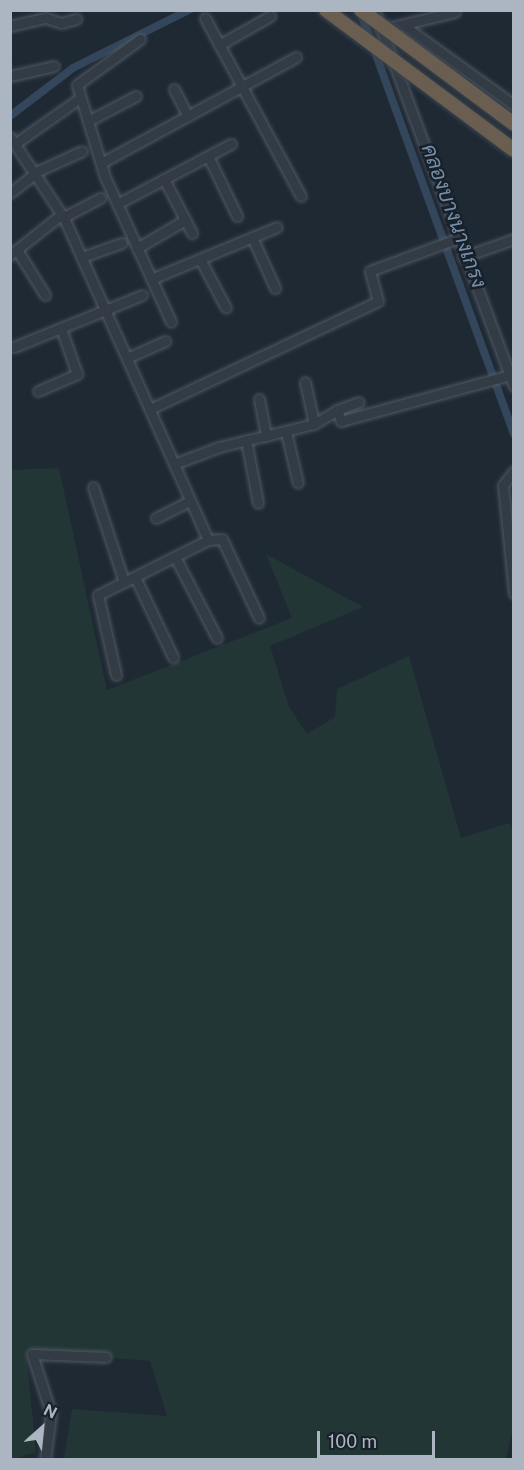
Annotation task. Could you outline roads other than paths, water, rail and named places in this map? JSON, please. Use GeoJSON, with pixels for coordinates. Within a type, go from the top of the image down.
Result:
{"type":"FeatureCollection","features":[{"type":"Feature","properties":{"kind":"highway"},"geometry":{"type":"LineString","coordinates":[[326,10],[513,150]]}},
{"type":"Feature","properties":{"kind":"highway"},"geometry":{"type":"LineString","coordinates":[[361,10],[513,124]]}},
{"type":"Feature","properties":{"kind":"street"},"geometry":{"type":"LineString","coordinates":[[374,10],[447,242],[463,257],[505,376],[513,386]]}},
{"type":"Feature","properties":{"kind":"street"},"geometry":{"type":"LineString","coordinates":[[381,30],[455,12]]}},
{"type":"Feature","properties":{"kind":"street"},"geometry":{"type":"LineString","coordinates":[[219,45],[270,16]]}},
{"type":"Feature","properties":{"kind":"street"},"geometry":{"type":"LineString","coordinates":[[10,26],[46,18],[61,23],[76,19]]}},
{"type":"Feature","properties":{"kind":"street"},"geometry":{"type":"LineString","coordinates":[[205,18],[301,196]]}},
{"type":"Feature","properties":{"kind":"street"},"geometry":{"type":"LineString","coordinates":[[402,26],[513,105]]}},
{"type":"Feature","properties":{"kind":"street"},"geometry":{"type":"LineString","coordinates":[[140,39],[79,79],[80,98],[117,204],[171,322]]}},
{"type":"Feature","properties":{"kind":"street"},"geometry":{"type":"LineString","coordinates":[[101,163],[296,57]]}},
{"type":"Feature","properties":{"kind":"street"},"geometry":{"type":"LineString","coordinates":[[10,76],[54,66]]}},
{"type":"Feature","properties":{"kind":"street"},"geometry":{"type":"LineString","coordinates":[[174,89],[189,116]]}},
{"type":"Feature","properties":{"kind":"street"},"geometry":{"type":"LineString","coordinates":[[88,121],[136,96]]}},
{"type":"Feature","properties":{"kind":"street"},"geometry":{"type":"LineString","coordinates":[[80,98],[13,140],[38,171],[63,215],[205,536]]}},
{"type":"Feature","properties":{"kind":"street"},"geometry":{"type":"LineString","coordinates":[[117,204],[231,144]]}},
{"type":"Feature","properties":{"kind":"street"},"geometry":{"type":"LineString","coordinates":[[10,193],[38,171],[82,151]]}},
{"type":"Feature","properties":{"kind":"street"},"geometry":{"type":"LineString","coordinates":[[208,156],[237,216]]}},
{"type":"Feature","properties":{"kind":"street"},"geometry":{"type":"LineString","coordinates":[[164,179],[192,233]]}},
{"type":"Feature","properties":{"kind":"street"},"geometry":{"type":"LineString","coordinates":[[45,295],[14,252],[63,215],[100,198]]}},
{"type":"Feature","properties":{"kind":"street"},"geometry":{"type":"LineString","coordinates":[[137,248],[185,220]]}},
{"type":"Feature","properties":{"kind":"street"},"geometry":{"type":"LineString","coordinates":[[151,279],[277,226]]}},
{"type":"Feature","properties":{"kind":"street"},"geometry":{"type":"LineString","coordinates":[[252,237],[275,288]]}},
{"type":"Feature","properties":{"kind":"street"},"geometry":{"type":"LineString","coordinates":[[463,257],[513,239]]}},
{"type":"Feature","properties":{"kind":"street"},"geometry":{"type":"LineString","coordinates":[[150,409],[378,302],[370,271],[447,242]]}},
{"type":"Feature","properties":{"kind":"street"},"geometry":{"type":"LineString","coordinates":[[82,257],[122,243]]}},
{"type":"Feature","properties":{"kind":"street"},"geometry":{"type":"LineString","coordinates":[[200,259],[225,308]]}},
{"type":"Feature","properties":{"kind":"street"},"geometry":{"type":"LineString","coordinates":[[14,347],[142,295]]}},
{"type":"Feature","properties":{"kind":"street"},"geometry":{"type":"LineString","coordinates":[[38,391],[77,374],[61,328]]}},
{"type":"Feature","properties":{"kind":"street"},"geometry":{"type":"LineString","coordinates":[[127,358],[165,341]]}},
{"type":"Feature","properties":{"kind":"street"},"geometry":{"type":"LineString","coordinates":[[336,410],[341,421],[505,376]]}},
{"type":"Feature","properties":{"kind":"street"},"geometry":{"type":"LineString","coordinates":[[305,382],[314,424]]}},
{"type":"Feature","properties":{"kind":"street"},"geometry":{"type":"LineString","coordinates":[[259,399],[266,436]]}},
{"type":"Feature","properties":{"kind":"street"},"geometry":{"type":"LineString","coordinates":[[174,464],[246,440],[314,424],[336,410],[359,402]]}},
{"type":"Feature","properties":{"kind":"street"},"geometry":{"type":"LineString","coordinates":[[286,432],[298,483]]}},
{"type":"Feature","properties":{"kind":"street"},"geometry":{"type":"LineString","coordinates":[[246,440],[258,503]]}},
{"type":"Feature","properties":{"kind":"street"},"geometry":{"type":"LineString","coordinates":[[513,471],[503,485],[513,593]]}},
{"type":"Feature","properties":{"kind":"street"},"geometry":{"type":"LineString","coordinates":[[93,487],[124,582]]}},
{"type":"Feature","properties":{"kind":"street"},"geometry":{"type":"LineString","coordinates":[[156,518],[190,501]]}},
{"type":"Feature","properties":{"kind":"street"},"geometry":{"type":"LineString","coordinates":[[116,675],[97,598],[175,557],[205,536],[222,539],[259,618]]}},
{"type":"Feature","properties":{"kind":"street"},"geometry":{"type":"LineString","coordinates":[[175,557],[217,638]]}},
{"type":"Feature","properties":{"kind":"street"},"geometry":{"type":"LineString","coordinates":[[135,577],[172,657]]}},
{"type":"Feature","properties":{"kind":"street"},"geometry":{"type":"LineString","coordinates":[[45,1460],[51,1413],[32,1354],[106,1357]]}},
{"type":"Feature","properties":{"kind":"waterway"},"geometry":{"type":"LineString","coordinates":[[10,116],[73,68],[189,10]]}},
{"type":"Feature","properties":{"kind":"waterway","name":"คลองบางนางเกรง"},"geometry":{"type":"LineString","coordinates":[[360,11],[514,434]]}}]}
